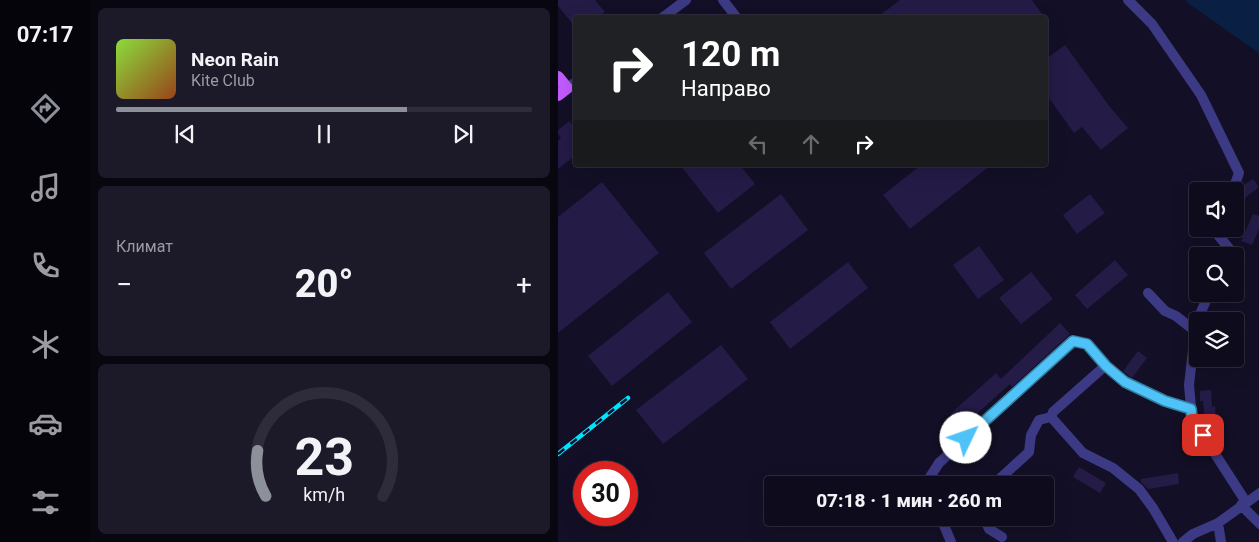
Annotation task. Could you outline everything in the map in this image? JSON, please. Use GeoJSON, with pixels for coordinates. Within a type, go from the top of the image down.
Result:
{"type":"FeatureCollection","features":[{"type":"Feature","properties":{"kind":"main road"},"geometry":{"type":"LineString","coordinates":[[558,77],[567,88]]}},
{"type":"Feature","properties":{"kind":"street"},"geometry":{"type":"LineString","coordinates":[[666,15],[686,0]]}},
{"type":"Feature","properties":{"kind":"street"},"geometry":{"type":"LineString","coordinates":[[723,0],[734,15]]}},
{"type":"Feature","properties":{"kind":"street"},"geometry":{"type":"LineString","coordinates":[[1128,0],[1152,24],[1201,95],[1239,173],[1236,182]]}},
{"type":"Feature","properties":{"kind":"street"},"geometry":{"type":"LineString","coordinates":[[1148,293],[1166,311],[1189,326]]}},
{"type":"Feature","properties":{"kind":"street"},"geometry":{"type":"LineString","coordinates":[[931,476],[939,463],[1073,341],[1087,344],[1106,366],[1125,382],[1165,401],[1191,409]]}},
{"type":"Feature","properties":{"kind":"street"},"geometry":{"type":"LineString","coordinates":[[1051,417],[1052,412],[1106,366]]}},
{"type":"Feature","properties":{"kind":"street"},"geometry":{"type":"LineString","coordinates":[[1191,367],[1189,385],[1192,418],[1244,503],[1260,524]]}},
{"type":"Feature","properties":{"kind":"street"},"geometry":{"type":"LineString","coordinates":[[1003,476],[1029,452],[1031,435],[1039,420],[1051,417]]}},
{"type":"Feature","properties":{"kind":"street"},"geometry":{"type":"LineString","coordinates":[[1051,417],[1083,453],[1113,468],[1138,489],[1153,508],[1173,542]]}},
{"type":"Feature","properties":{"kind":"street"},"geometry":{"type":"LineString","coordinates":[[1183,542],[1193,534],[1218,523],[1260,492]]}},
{"type":"Feature","properties":{"kind":"street"},"geometry":{"type":"LineString","coordinates":[[1218,523],[1221,542]]}},
{"type":"Feature","properties":{"kind":"street"},"geometry":{"type":"LineString","coordinates":[[943,526],[950,542]]}},
{"type":"Feature","properties":{"kind":"street"},"geometry":{"type":"LineString","coordinates":[[988,526],[989,529],[1002,536]]}},
{"type":"Feature","properties":{"kind":"water"},"geometry":{"type":"Polygon","coordinates":[[[1186,0],[1259,0],[1259,53],[1188,3],[1186,0]]]}},
{"type":"Feature","properties":{"kind":"building"},"geometry":{"type":"Polygon","coordinates":[[[558,0],[595,0],[605,12],[602,15],[573,15],[573,24],[558,6],[558,0]]]}},
{"type":"Feature","properties":{"kind":"building"},"geometry":{"type":"Polygon","coordinates":[[[900,0],[1032,0],[1043,15],[880,15],[900,0]]]}},
{"type":"Feature","properties":{"kind":"building"},"geometry":{"type":"Polygon","coordinates":[[[1065,45],[1110,107],[1128,128],[1101,150],[1082,127],[1074,133],[1048,97],[1048,58],[1065,45]]]}},
{"type":"Feature","properties":{"kind":"building"},"geometry":{"type":"Polygon","coordinates":[[[569,121],[573,126],[573,157],[558,169],[558,141],[561,138],[558,130],[569,121]]]}},
{"type":"Feature","properties":{"kind":"building"},"geometry":{"type":"Polygon","coordinates":[[[682,167],[742,167],[755,184],[718,213],[682,167]]]}},
{"type":"Feature","properties":{"kind":"building"},"geometry":{"type":"Polygon","coordinates":[[[918,167],[988,167],[910,229],[883,195],[918,167]]]}},
{"type":"Feature","properties":{"kind":"building"},"geometry":{"type":"Polygon","coordinates":[[[1253,179],[1259,187],[1244,199],[1244,185],[1253,179]]]}},
{"type":"Feature","properties":{"kind":"building"},"geometry":{"type":"Polygon","coordinates":[[[602,182],[659,253],[558,333],[558,217],[602,182]]]}},
{"type":"Feature","properties":{"kind":"building"},"geometry":{"type":"Polygon","coordinates":[[[781,194],[808,230],[731,289],[704,253],[781,194]]]}},
{"type":"Feature","properties":{"kind":"building"},"geometry":{"type":"Polygon","coordinates":[[[1090,194],[1105,213],[1077,234],[1063,215],[1090,194]]]}},
{"type":"Feature","properties":{"kind":"building"},"geometry":{"type":"Polygon","coordinates":[[[1253,214],[1260,216],[1260,227],[1252,245],[1241,241],[1253,214]]]}},
{"type":"Feature","properties":{"kind":"building"},"geometry":{"type":"Polygon","coordinates":[[[979,246],[1004,280],[978,299],[953,265],[979,246]]]}},
{"type":"Feature","properties":{"kind":"building"},"geometry":{"type":"Polygon","coordinates":[[[1115,260],[1128,275],[1087,309],[1075,295],[1115,260]]]}},
{"type":"Feature","properties":{"kind":"building"},"geometry":{"type":"Polygon","coordinates":[[[848,262],[868,288],[790,349],[770,322],[848,262]]]}},
{"type":"Feature","properties":{"kind":"building"},"geometry":{"type":"Polygon","coordinates":[[[1031,272],[1053,299],[1021,324],[999,298],[1031,272]]]}},
{"type":"Feature","properties":{"kind":"building"},"geometry":{"type":"Polygon","coordinates":[[[668,292],[692,322],[612,386],[588,356],[668,292]]]}},
{"type":"Feature","properties":{"kind":"building"},"geometry":{"type":"Polygon","coordinates":[[[1060,323],[1070,334],[1012,387],[1010,384],[962,427],[950,414],[996,373],[1001,379],[1060,323]]]}},
{"type":"Feature","properties":{"kind":"building"},"geometry":{"type":"Polygon","coordinates":[[[721,345],[748,379],[663,444],[636,410],[721,345]]]}},
{"type":"Feature","properties":{"kind":"building"},"geometry":{"type":"Polygon","coordinates":[[[1138,351],[1147,358],[1132,378],[1123,371],[1138,351]]]}},
{"type":"Feature","properties":{"kind":"building"},"geometry":{"type":"Polygon","coordinates":[[[1211,390],[1212,407],[1215,406],[1217,431],[1209,432],[1205,426],[1203,401],[1200,401],[1200,391],[1211,390]]]}},
{"type":"Feature","properties":{"kind":"building"},"geometry":{"type":"Polygon","coordinates":[[[1079,467],[1106,483],[1100,493],[1073,477],[1079,467]]]}},
{"type":"Feature","properties":{"kind":"building"},"geometry":{"type":"Polygon","coordinates":[[[1178,473],[1179,484],[1148,489],[1141,482],[1141,479],[1178,473]]]}},
{"type":"Feature","properties":{"kind":"railway"},"geometry":{"type":"LineString","coordinates":[[558,454],[628,398]]}},
{"type":"Feature","properties":{"kind":"route"},"geometry":{"type":"LineString","coordinates":[[966,438],[1073,341],[1087,344],[1106,366],[1125,382],[1165,401],[1191,409],[1192,418],[1203,435]]}}]}
